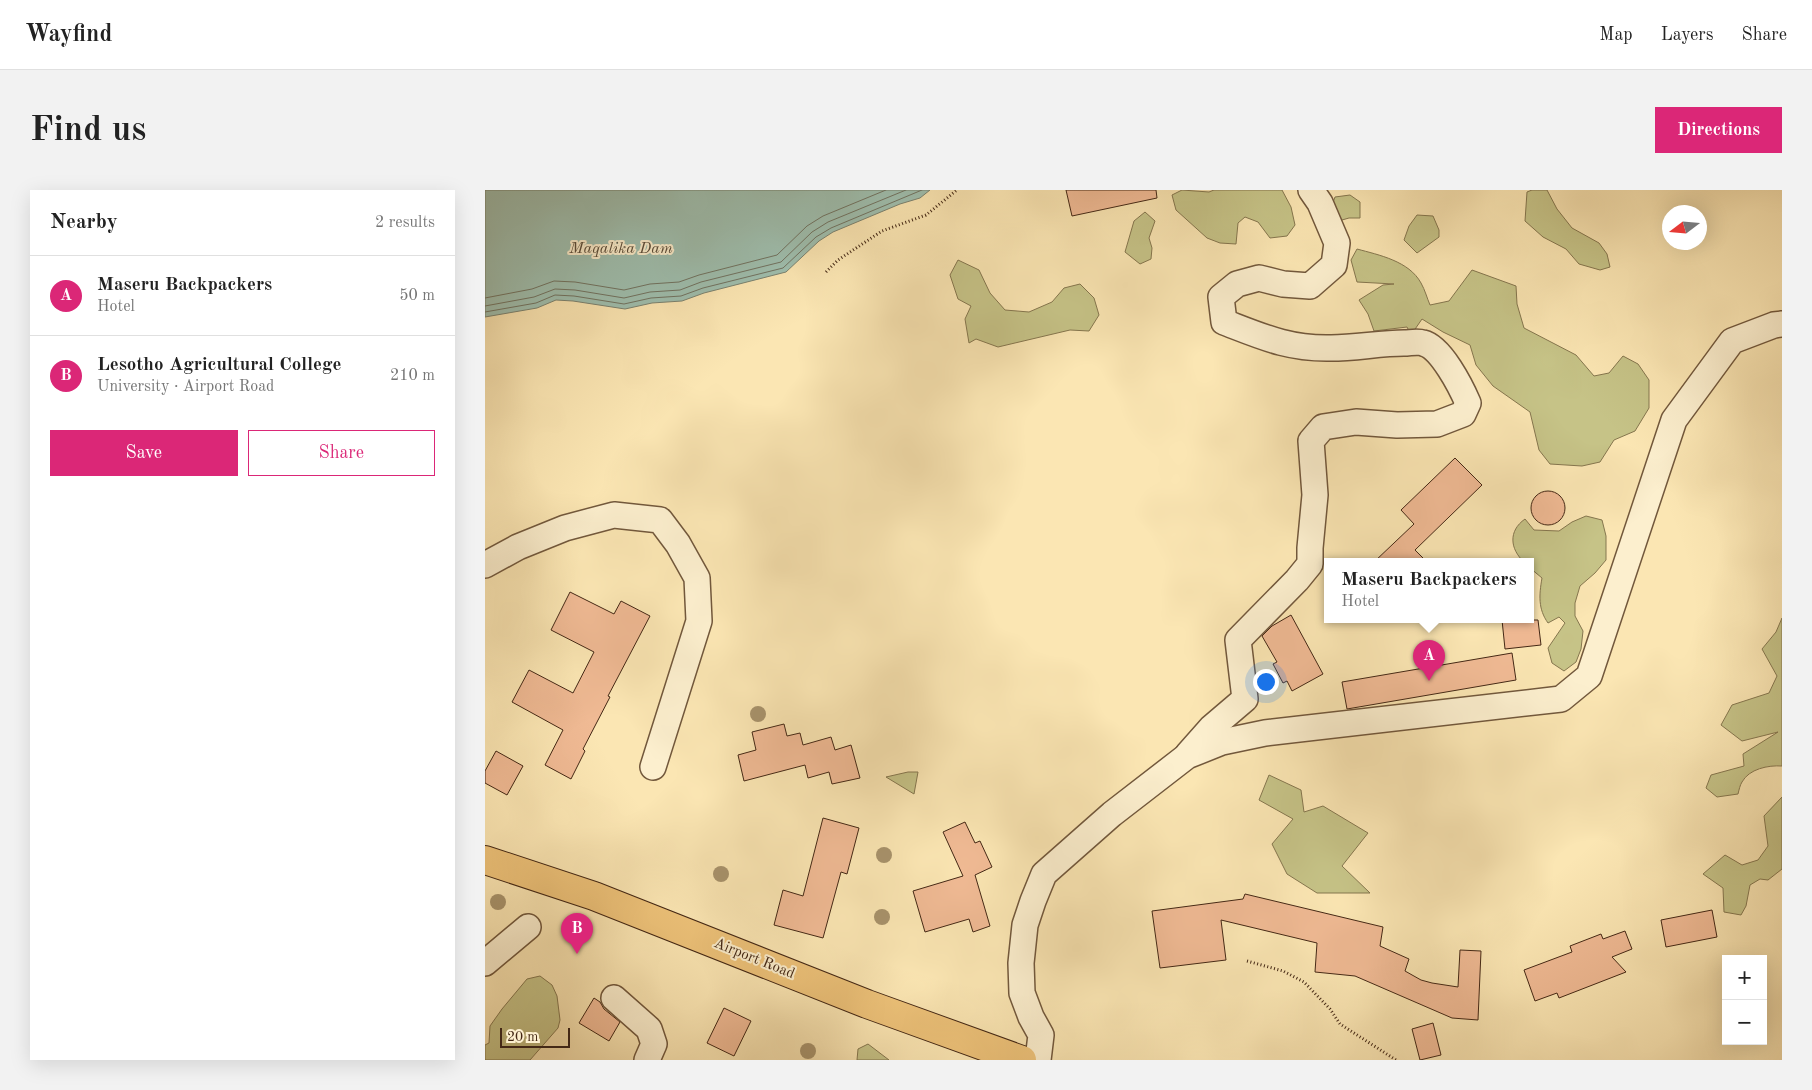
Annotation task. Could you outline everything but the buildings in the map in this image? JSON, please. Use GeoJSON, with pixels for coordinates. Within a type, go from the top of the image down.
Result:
{"type":"FeatureCollection","features":[{"type":"Feature","properties":{"kind":"main road","name":"Airport Road"},"geometry":{"type":"LineString","coordinates":[[485,860],[595,896],[867,1004],[1022,1060]]}},
{"type":"Feature","properties":{"kind":"street"},"geometry":{"type":"LineString","coordinates":[[1038,1060],[1041,1036],[1022,993],[1021,963],[1025,925],[1044,874],[1112,814],[1187,756],[1211,728],[1245,699],[1238,640],[1297,580],[1310,564],[1315,495],[1311,441],[1323,427],[1356,422],[1397,425],[1437,424],[1463,414],[1468,403],[1461,386],[1443,359],[1424,343],[1385,343],[1332,348],[1301,347],[1274,342],[1224,322],[1221,297],[1237,284],[1259,278],[1283,284],[1310,286],[1333,265],[1337,243],[1320,203],[1311,190]]}},
{"type":"Feature","properties":{"kind":"street"},"geometry":{"type":"LineString","coordinates":[[1187,756],[1222,742],[1265,733],[1561,699],[1589,676],[1674,420],[1732,341],[1778,324]]}},
{"type":"Feature","properties":{"kind":"street"},"geometry":{"type":"LineString","coordinates":[[485,566],[518,547],[565,528],[614,514],[660,520],[678,544],[697,578],[699,621],[653,767]]}},
{"type":"Feature","properties":{"kind":"street"},"geometry":{"type":"LineString","coordinates":[[485,963],[528,927]]}},
{"type":"Feature","properties":{"kind":"street"},"geometry":{"type":"LineString","coordinates":[[614,998],[649,1029],[654,1044],[647,1060]]}},
{"type":"Feature","properties":{"kind":"path"},"geometry":{"type":"LineString","coordinates":[[826,272],[838,260],[882,231],[926,215],[957,190]]}},
{"type":"Feature","properties":{"kind":"path"},"geometry":{"type":"LineString","coordinates":[[1247,961],[1283,971],[1304,982],[1330,1009],[1340,1024],[1396,1060]]}},
{"type":"Feature","properties":{"kind":"shaded area"},"geometry":{"type":"Polygon","coordinates":[[[1182,190],[1209,192],[1214,190],[1282,190],[1291,207],[1295,225],[1287,236],[1270,238],[1258,222],[1245,217],[1238,223],[1236,244],[1220,243],[1207,238],[1176,210],[1172,195],[1182,190]]]}},
{"type":"Feature","properties":{"kind":"shaded area"},"geometry":{"type":"Polygon","coordinates":[[[1547,190],[1557,209],[1572,228],[1599,243],[1607,254],[1610,267],[1600,270],[1579,264],[1566,249],[1543,237],[1525,221],[1527,192],[1547,190]]]}},
{"type":"Feature","properties":{"kind":"shaded area"},"geometry":{"type":"Polygon","coordinates":[[[1350,195],[1360,202],[1360,218],[1349,218],[1335,222],[1328,216],[1335,197],[1350,195]]]}},
{"type":"Feature","properties":{"kind":"shaded area"},"geometry":{"type":"Polygon","coordinates":[[[1145,212],[1155,221],[1149,238],[1152,248],[1151,259],[1140,264],[1125,252],[1134,221],[1145,212]]]}},
{"type":"Feature","properties":{"kind":"shaded area"},"geometry":{"type":"Polygon","coordinates":[[[1417,215],[1433,216],[1439,230],[1439,237],[1417,253],[1404,240],[1409,226],[1417,215]]]}},
{"type":"Feature","properties":{"kind":"shaded area"},"geometry":{"type":"Polygon","coordinates":[[[1357,249],[1393,260],[1409,269],[1421,283],[1430,305],[1449,301],[1472,270],[1516,286],[1517,304],[1524,328],[1576,355],[1594,376],[1609,373],[1623,356],[1638,364],[1649,380],[1649,408],[1635,431],[1614,440],[1600,462],[1582,466],[1550,464],[1539,450],[1530,412],[1493,386],[1476,365],[1470,345],[1422,319],[1411,335],[1407,327],[1374,331],[1368,314],[1359,300],[1383,285],[1394,284],[1357,282],[1351,260],[1357,249]]]}},
{"type":"Feature","properties":{"kind":"shaded area"},"geometry":{"type":"Polygon","coordinates":[[[958,260],[979,270],[990,293],[1005,310],[1029,312],[1052,302],[1064,288],[1080,284],[1094,298],[1099,315],[1089,331],[1070,330],[998,347],[976,339],[969,343],[965,319],[971,306],[958,299],[950,275],[958,260]]]}},
{"type":"Feature","properties":{"kind":"shaded area"},"geometry":{"type":"Polygon","coordinates":[[[1586,516],[1602,520],[1606,536],[1606,560],[1580,586],[1575,603],[1575,616],[1583,631],[1581,649],[1576,662],[1564,671],[1552,663],[1548,648],[1565,623],[1559,617],[1548,623],[1542,612],[1540,602],[1542,578],[1534,571],[1534,558],[1520,558],[1513,540],[1516,529],[1525,519],[1534,530],[1559,531],[1572,522],[1586,516]]]}},
{"type":"Feature","properties":{"kind":"shaded area"},"geometry":{"type":"Polygon","coordinates":[[[1782,618],[1782,766],[1765,767],[1754,771],[1742,782],[1738,794],[1717,797],[1706,788],[1711,775],[1744,766],[1743,754],[1778,732],[1742,741],[1721,725],[1732,705],[1769,693],[1777,676],[1762,649],[1776,632],[1782,618]]]}},
{"type":"Feature","properties":{"kind":"shaded area"},"geometry":{"type":"Polygon","coordinates":[[[908,772],[918,772],[914,794],[886,777],[908,772]]]}},
{"type":"Feature","properties":{"kind":"shaded area"},"geometry":{"type":"Polygon","coordinates":[[[1269,775],[1301,790],[1304,812],[1323,806],[1368,833],[1342,866],[1370,893],[1317,893],[1287,874],[1272,844],[1293,819],[1259,800],[1269,775]]]}},
{"type":"Feature","properties":{"kind":"shaded area"},"geometry":{"type":"Polygon","coordinates":[[[1782,797],[1782,869],[1768,880],[1760,879],[1750,885],[1746,906],[1741,915],[1724,912],[1723,888],[1703,874],[1725,855],[1742,865],[1758,860],[1768,846],[1764,816],[1782,797]]]}},
{"type":"Feature","properties":{"kind":"shaded area"},"geometry":{"type":"Polygon","coordinates":[[[540,976],[552,985],[557,996],[560,1020],[558,1028],[530,1060],[485,1060],[485,1045],[489,1043],[490,1026],[527,979],[540,976]]]}},
{"type":"Feature","properties":{"kind":"shaded area"},"geometry":{"type":"Polygon","coordinates":[[[868,1044],[889,1060],[857,1060],[858,1049],[868,1044]]]}},
{"type":"Feature","properties":{"kind":"water","name":"Maqalika Dam"},"geometry":{"type":"Polygon","coordinates":[[[485,190],[930,190],[920,198],[900,204],[833,232],[819,241],[786,272],[704,293],[682,301],[652,303],[625,309],[556,300],[537,308],[485,317],[485,190]]]}},
{"type":"Feature","properties":{"kind":"place","name":"Maseru Backpackers"},"geometry":{"type":"Point","coordinates":[1429,681]}},
{"type":"Feature","properties":{"kind":"place","name":"Lesotho Agricultural College"},"geometry":{"type":"Point","coordinates":[577,954]}}]}
